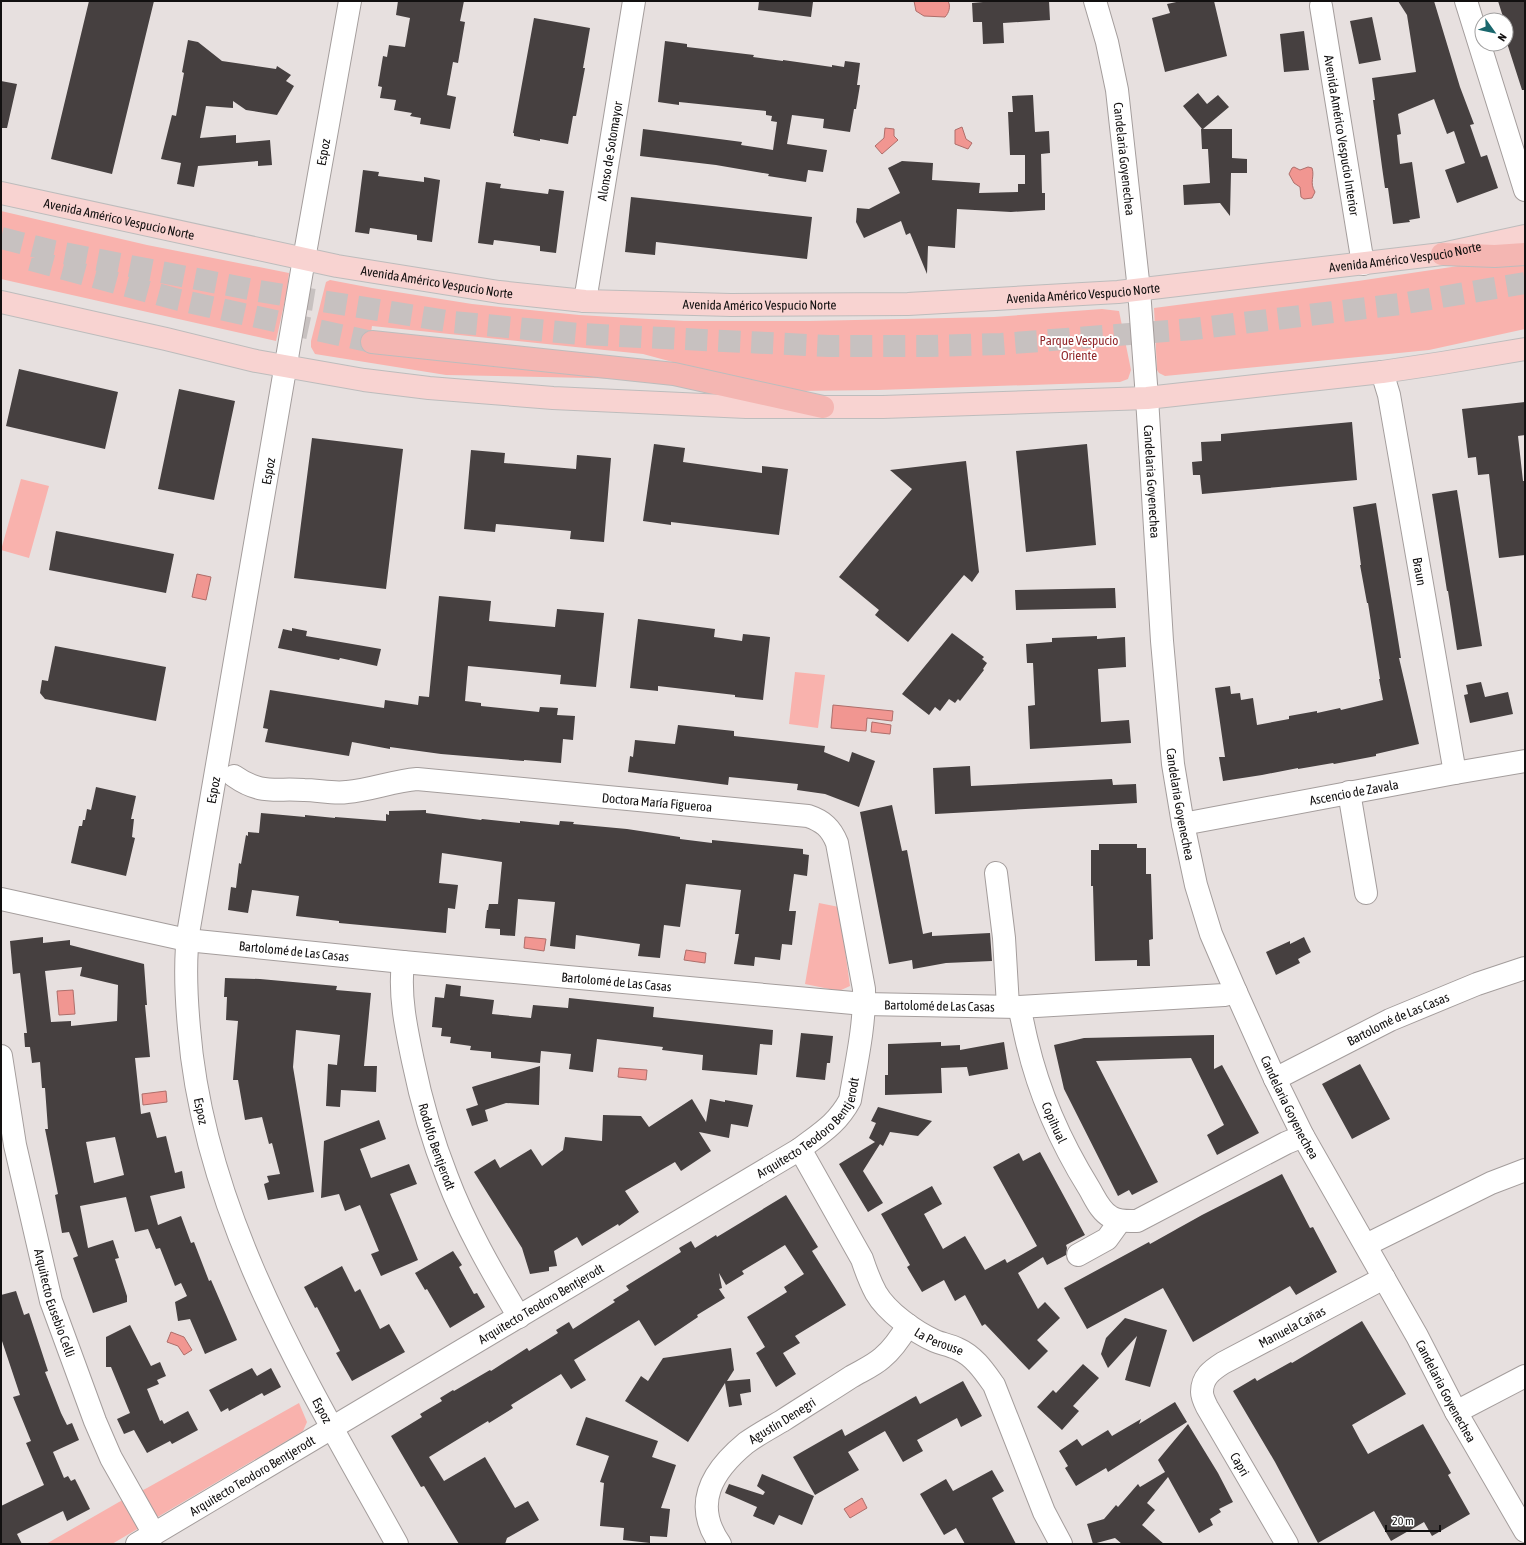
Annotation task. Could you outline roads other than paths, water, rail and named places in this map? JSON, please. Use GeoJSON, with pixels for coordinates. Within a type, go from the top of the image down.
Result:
{"type":"FeatureCollection","features":[{"type":"Feature","properties":{"kind":"highway"},"geometry":{"type":"LineString","coordinates":[[1442,254],[1495,256],[1525,254]]}},
{"type":"Feature","properties":{"kind":"highway"},"geometry":{"type":"LineString","coordinates":[[372,342],[674,374],[823,407]]}},
{"type":"Feature","properties":{"kind":"main road","name":"Avenida Américo Vespucio Norte"},"geometry":{"type":"LineString","coordinates":[[1,192],[337,266],[499,292],[585,301],[731,305],[908,304],[1138,290],[1442,254],[1525,236]]}},
{"type":"Feature","properties":{"kind":"main road"},"geometry":{"type":"LineString","coordinates":[[1,302],[256,361],[371,381],[490,394],[746,407],[899,407],[1147,398],[1382,372],[1525,349]]}},
{"type":"Feature","properties":{"kind":"street","name":"Espoz"},"geometry":{"type":"LineString","coordinates":[[350,1],[286,367],[225,774],[187,940],[187,1005],[190,1048],[197,1091],[213,1156],[226,1197],[256,1279],[294,1358],[397,1544]]}},
{"type":"Feature","properties":{"kind":"street","name":"Alonso de Sotomayor"},"geometry":{"type":"LineString","coordinates":[[585,301],[634,1]]}},
{"type":"Feature","properties":{"kind":"street","name":"Candelaria Goyenechea"},"geometry":{"type":"LineString","coordinates":[[1095,1],[1107,42],[1117,90],[1138,290],[1147,398],[1162,641],[1173,764],[1183,824],[1196,885],[1211,934],[1275,1079],[1303,1136],[1417,1336],[1456,1412],[1525,1530]]}},
{"type":"Feature","properties":{"kind":"street"},"geometry":{"type":"LineString","coordinates":[[1466,1],[1525,190]]}},
{"type":"Feature","properties":{"kind":"street","name":"Avenida Américo Vespucio Interior"},"geometry":{"type":"LineString","coordinates":[[1321,6],[1363,264]]}},
{"type":"Feature","properties":{"kind":"street","name":"Braun"},"geometry":{"type":"LineString","coordinates":[[1382,372],[1389,395],[1455,772]]}},
{"type":"Feature","properties":{"kind":"street","name":"Ascencio de Zavala"},"geometry":{"type":"LineString","coordinates":[[1183,824],[1455,772],[1525,761]]}},
{"type":"Feature","properties":{"kind":"street","name":"Doctora María Figueroa"},"geometry":{"type":"LineString","coordinates":[[225,774],[246,784],[272,791],[303,790],[345,793],[400,781],[417,779],[808,816],[815,818],[829,828],[837,843],[864,989],[864,1004]]}},
{"type":"Feature","properties":{"kind":"street"},"geometry":{"type":"LineString","coordinates":[[1349,792],[1366,893]]}},
{"type":"Feature","properties":{"kind":"street","name":"Copihual"},"geometry":{"type":"LineString","coordinates":[[996,873],[1013,1006],[1049,1110],[1064,1143],[1100,1206],[1111,1217],[1120,1221]]}},
{"type":"Feature","properties":{"kind":"street","name":"Bartolomé de Las Casas"},"geometry":{"type":"LineString","coordinates":[[1,899],[187,940],[403,962],[864,1004],[1013,1006],[1224,995],[1236,992]]}},
{"type":"Feature","properties":{"kind":"street","name":"Rodolfo Bentjerodt"},"geometry":{"type":"LineString","coordinates":[[403,962],[401,977],[402,1002],[406,1025],[419,1087],[446,1176],[460,1209],[493,1272],[519,1316]]}},
{"type":"Feature","properties":{"kind":"street","name":"Bartolomé de Las Casas"},"geometry":{"type":"LineString","coordinates":[[1275,1079],[1390,1020],[1477,984],[1525,968]]}},
{"type":"Feature","properties":{"kind":"street","name":"Arquitecto Teodoro Bentjerodt"},"geometry":{"type":"LineString","coordinates":[[145,1539],[800,1149],[835,1123],[850,1100],[864,1004]]}},
{"type":"Feature","properties":{"kind":"street","name":"Arquitecto Eusebio Celli"},"geometry":{"type":"LineString","coordinates":[[1,1056],[15,1145],[51,1301],[95,1421],[145,1539]]}},
{"type":"Feature","properties":{"kind":"street"},"geometry":{"type":"LineString","coordinates":[[1078,1255],[1106,1239],[1120,1221],[1137,1221],[1286,1143],[1303,1136]]}},
{"type":"Feature","properties":{"kind":"street","name":"La Perouse"},"geometry":{"type":"LineString","coordinates":[[800,1149],[862,1259],[869,1279],[877,1294],[888,1309],[908,1325],[934,1340],[959,1349],[981,1367],[994,1385],[1042,1505],[1061,1544]]}},
{"type":"Feature","properties":{"kind":"street"},"geometry":{"type":"LineString","coordinates":[[1366,1245],[1491,1183],[1525,1170]]}},
{"type":"Feature","properties":{"kind":"street","name":"Manuela Cañas"},"geometry":{"type":"LineString","coordinates":[[1204,1381],[1210,1371],[1223,1363],[1384,1278]]}},
{"type":"Feature","properties":{"kind":"street","name":"Agustín Denegri"},"geometry":{"type":"LineString","coordinates":[[720,1544],[714,1535],[706,1511],[710,1486],[721,1467],[746,1443],[882,1358],[901,1336],[908,1325]]}},
{"type":"Feature","properties":{"kind":"street"},"geometry":{"type":"LineString","coordinates":[[1456,1412],[1525,1376]]}},
{"type":"Feature","properties":{"kind":"street","name":"Capri"},"geometry":{"type":"LineString","coordinates":[[1204,1381],[1201,1393],[1207,1407],[1287,1544]]}},
{"type":"Feature","properties":{"kind":"tunnel"},"geometry":{"type":"LineString","coordinates":[[1,238],[53,251],[259,291],[453,322],[580,334],[829,346],[1001,344],[1193,329],[1400,304],[1525,283]]}},
{"type":"Feature","properties":{"kind":"tunnel"},"geometry":{"type":"LineString","coordinates":[[31,260],[179,300],[372,342]]}},
{"type":"Feature","properties":{"kind":"park label","name":"Parque Vespucio Oriente"},"geometry":{"type":"Point","coordinates":[1079,348]}}]}
